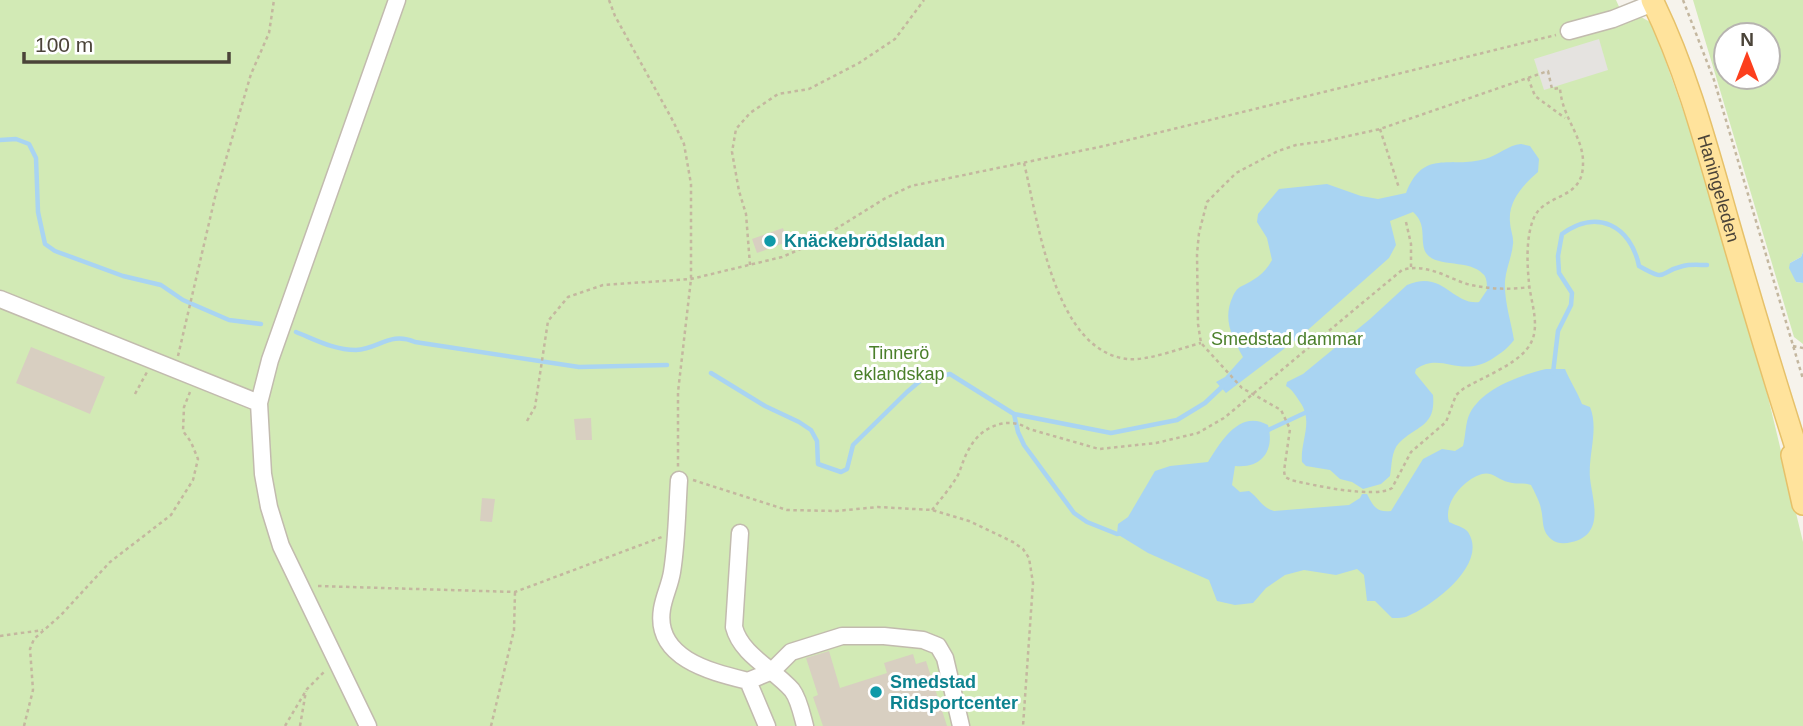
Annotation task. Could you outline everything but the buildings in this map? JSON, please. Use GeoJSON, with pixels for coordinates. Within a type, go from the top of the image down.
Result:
{"type":"FeatureCollection","features":[{"type":"Feature","properties":{"kind":"main road","name":"Haningeleden"},"geometry":{"type":"LineString","coordinates":[[1653,1],[1678,59],[1698,117],[1803,469]]}},
{"type":"Feature","properties":{"kind":"main road","name":"Haningeleden"},"geometry":{"type":"LineString","coordinates":[[1774,378],[1803,504]]}},
{"type":"Feature","properties":{"kind":"street"},"geometry":{"type":"LineString","coordinates":[[368,726],[281,546],[269,507],[263,474],[259,403],[270,360],[397,0]]}},
{"type":"Feature","properties":{"kind":"street"},"geometry":{"type":"LineString","coordinates":[[1569,31],[1613,19],[1653,1]]}},
{"type":"Feature","properties":{"kind":"street"},"geometry":{"type":"LineString","coordinates":[[0,299],[259,403]]}},
{"type":"Feature","properties":{"kind":"street"},"geometry":{"type":"LineString","coordinates":[[679,480],[677,531],[671,579],[662,610],[662,625],[679,654],[694,666],[748,681],[772,671],[791,652],[842,636],[923,640],[937,646],[945,658],[961,726]]}},
{"type":"Feature","properties":{"kind":"street"},"geometry":{"type":"LineString","coordinates":[[740,533],[734,626],[737,637],[794,692],[805,726]]}},
{"type":"Feature","properties":{"kind":"street"},"geometry":{"type":"LineString","coordinates":[[748,681],[767,726]]}},
{"type":"Feature","properties":{"kind":"path"},"geometry":{"type":"LineString","coordinates":[[173,369],[220,180],[251,74],[269,33],[274,0]]}},
{"type":"Feature","properties":{"kind":"path"},"geometry":{"type":"LineString","coordinates":[[609,0],[684,144],[691,184],[691,279],[678,392],[679,480],[708,484],[787,510],[828,512],[878,507],[932,510],[969,521],[1023,549],[1029,558],[1033,583],[1023,726]]}},
{"type":"Feature","properties":{"kind":"path"},"geometry":{"type":"LineString","coordinates":[[750,265],[746,214],[732,152],[736,129],[750,113],[778,94],[808,89],[859,63],[895,39],[924,0]]}},
{"type":"Feature","properties":{"kind":"path"},"geometry":{"type":"LineString","coordinates":[[1683,0],[1714,80],[1803,379]]}},
{"type":"Feature","properties":{"kind":"path"},"geometry":{"type":"LineString","coordinates":[[527,421],[535,407],[548,321],[568,297],[603,285],[691,279],[782,257],[810,245],[884,199],[911,186],[1104,146],[1569,31]]}},
{"type":"Feature","properties":{"kind":"path"},"geometry":{"type":"LineString","coordinates":[[1548,71],[1552,89],[1560,88],[1567,119],[1581,146],[1584,162],[1576,187],[1545,204],[1533,218],[1528,250],[1529,287],[1535,322],[1531,344],[1514,359],[1456,395],[1446,422],[1418,445],[1392,488],[1386,491],[1361,492],[1299,482],[1285,477],[1284,462],[1290,429],[1282,410],[1242,388],[1201,343],[1198,324],[1198,254],[1201,223],[1207,202],[1236,173],[1278,151],[1380,129],[1528,78],[1548,71]]}},
{"type":"Feature","properties":{"kind":"path"},"geometry":{"type":"LineString","coordinates":[[1528,78],[1535,96],[1567,119]]}},
{"type":"Feature","properties":{"kind":"path"},"geometry":{"type":"LineString","coordinates":[[1380,129],[1399,188]]}},
{"type":"Feature","properties":{"kind":"path"},"geometry":{"type":"LineString","coordinates":[[1024,163],[1055,286],[1071,319],[1082,334],[1108,353],[1131,360],[1201,343]]}},
{"type":"Feature","properties":{"kind":"path"},"geometry":{"type":"LineString","coordinates":[[1406,222],[1411,244],[1411,267]]}},
{"type":"Feature","properties":{"kind":"path"},"geometry":{"type":"LineString","coordinates":[[932,510],[954,482],[975,439],[999,424],[1021,424],[1029,429],[1099,449],[1156,443],[1198,433],[1213,425],[1396,274],[1411,267],[1444,274],[1480,287],[1529,287]]}},
{"type":"Feature","properties":{"kind":"path"},"geometry":{"type":"LineString","coordinates":[[1793,346],[1803,348]]}},
{"type":"Feature","properties":{"kind":"path"},"geometry":{"type":"LineString","coordinates":[[135,394],[153,360]]}},
{"type":"Feature","properties":{"kind":"path"},"geometry":{"type":"LineString","coordinates":[[24,726],[33,690],[30,649],[34,639],[61,615],[110,562],[171,515],[192,480],[198,459],[183,431],[184,407],[196,378]]}},
{"type":"Feature","properties":{"kind":"path"},"geometry":{"type":"LineString","coordinates":[[300,585],[515,592],[677,531]]}},
{"type":"Feature","properties":{"kind":"path"},"geometry":{"type":"LineString","coordinates":[[491,726],[514,629],[515,592]]}},
{"type":"Feature","properties":{"kind":"path"},"geometry":{"type":"LineString","coordinates":[[0,636],[43,630]]}},
{"type":"Feature","properties":{"kind":"path"},"geometry":{"type":"LineString","coordinates":[[285,726],[307,689],[337,661]]}},
{"type":"Feature","properties":{"kind":"path"},"geometry":{"type":"LineString","coordinates":[[300,726],[307,689]]}},
{"type":"Feature","properties":{"kind":"green space","name":"Tinnerö eklandskap"},"geometry":{"type":"Polygon","coordinates":[[[0,0],[1616,0],[1625,20],[1641,17],[1652,23],[1694,141],[1768,397],[1803,542],[1803,726],[0,726],[0,0]]]}},
{"type":"Feature","properties":{"kind":"green space"},"geometry":{"type":"Polygon","coordinates":[[[1693,0],[1803,0],[1803,252],[1801,257],[1790,263],[1796,282],[1803,283],[1803,344],[1794,337],[1720,91],[1782,91],[1782,21],[1712,21],[1712,63],[1693,0]]]}},
{"type":"Feature","properties":{"kind":"shaded area"},"geometry":{"type":"Polygon","coordinates":[[[1599,39],[1608,70],[1544,90],[1534,59],[1599,39]]]}},
{"type":"Feature","properties":{"kind":"water","name":"Smedstad dammar"},"geometry":{"type":"Polygon","coordinates":[[[1521,144],[1530,146],[1539,159],[1538,172],[1514,200],[1510,214],[1513,244],[1505,288],[1514,340],[1501,353],[1480,364],[1460,366],[1434,363],[1416,369],[1415,373],[1433,395],[1431,413],[1424,424],[1396,446],[1390,476],[1381,484],[1363,489],[1340,479],[1330,470],[1306,466],[1302,462],[1302,454],[1306,417],[1300,402],[1286,386],[1287,382],[1303,374],[1407,285],[1430,281],[1461,298],[1479,302],[1487,290],[1486,281],[1477,269],[1431,258],[1424,248],[1420,222],[1413,212],[1390,221],[1396,245],[1389,258],[1301,336],[1226,393],[1216,382],[1225,377],[1243,357],[1228,320],[1230,304],[1238,289],[1258,277],[1272,260],[1267,238],[1257,222],[1258,214],[1279,189],[1327,184],[1378,199],[1406,193],[1413,179],[1429,165],[1485,159],[1521,144]]]}},
{"type":"Feature","properties":{"kind":"water"},"geometry":{"type":"Polygon","coordinates":[[[1803,252],[1803,283],[1796,282],[1789,268],[1790,263],[1801,257],[1803,252]]]}},
{"type":"Feature","properties":{"kind":"water"},"geometry":{"type":"Polygon","coordinates":[[[1546,369],[1565,369],[1582,404],[1590,407],[1593,415],[1590,478],[1594,515],[1589,532],[1583,538],[1572,542],[1556,542],[1546,532],[1540,506],[1531,485],[1511,483],[1489,474],[1475,477],[1456,493],[1448,515],[1449,522],[1468,532],[1472,544],[1471,557],[1465,570],[1444,593],[1406,617],[1392,618],[1375,601],[1367,601],[1364,575],[1357,569],[1336,575],[1304,570],[1285,575],[1266,588],[1253,603],[1235,605],[1217,601],[1209,580],[1148,553],[1117,534],[1118,524],[1128,517],[1155,471],[1170,466],[1208,462],[1232,430],[1249,421],[1268,425],[1270,442],[1268,450],[1259,461],[1235,466],[1232,485],[1240,492],[1249,491],[1266,508],[1274,511],[1349,505],[1362,494],[1367,494],[1376,508],[1391,511],[1423,459],[1442,449],[1455,451],[1463,446],[1470,413],[1484,396],[1514,379],[1546,369]]]}},
{"type":"Feature","properties":{"kind":"waterway"},"geometry":{"type":"LineString","coordinates":[[0,140],[16,139],[29,144],[36,158],[38,212],[45,244],[55,251],[123,276],[161,285],[183,300],[229,320],[261,324]]}},
{"type":"Feature","properties":{"kind":"waterway"},"geometry":{"type":"LineString","coordinates":[[1553,373],[1558,331],[1571,305],[1572,293],[1559,273],[1558,256],[1562,234],[1588,222],[1611,225],[1629,240],[1639,266],[1659,275],[1686,265],[1707,265]]}},
{"type":"Feature","properties":{"kind":"waterway"},"geometry":{"type":"LineString","coordinates":[[296,332],[348,350],[364,349],[398,338],[579,367],[667,365]]}},
{"type":"Feature","properties":{"kind":"waterway"},"geometry":{"type":"LineString","coordinates":[[711,373],[811,430],[817,441],[818,464],[841,472],[847,469],[853,445],[907,392],[920,381],[950,374],[1014,414],[1111,433],[1177,420],[1205,403],[1224,385]]}},
{"type":"Feature","properties":{"kind":"waterway"},"geometry":{"type":"LineString","coordinates":[[1266,431],[1309,411]]}},
{"type":"Feature","properties":{"kind":"waterway"},"geometry":{"type":"LineString","coordinates":[[1014,414],[1024,445],[1074,513],[1087,522],[1117,534],[1122,533]]}},
{"type":"Feature","properties":{"kind":"place","name":"Knäckebrödsladan"},"geometry":{"type":"Point","coordinates":[770,241]}},
{"type":"Feature","properties":{"kind":"place","name":"Smedstad Ridsportcenter"},"geometry":{"type":"Point","coordinates":[876,692]}}]}
